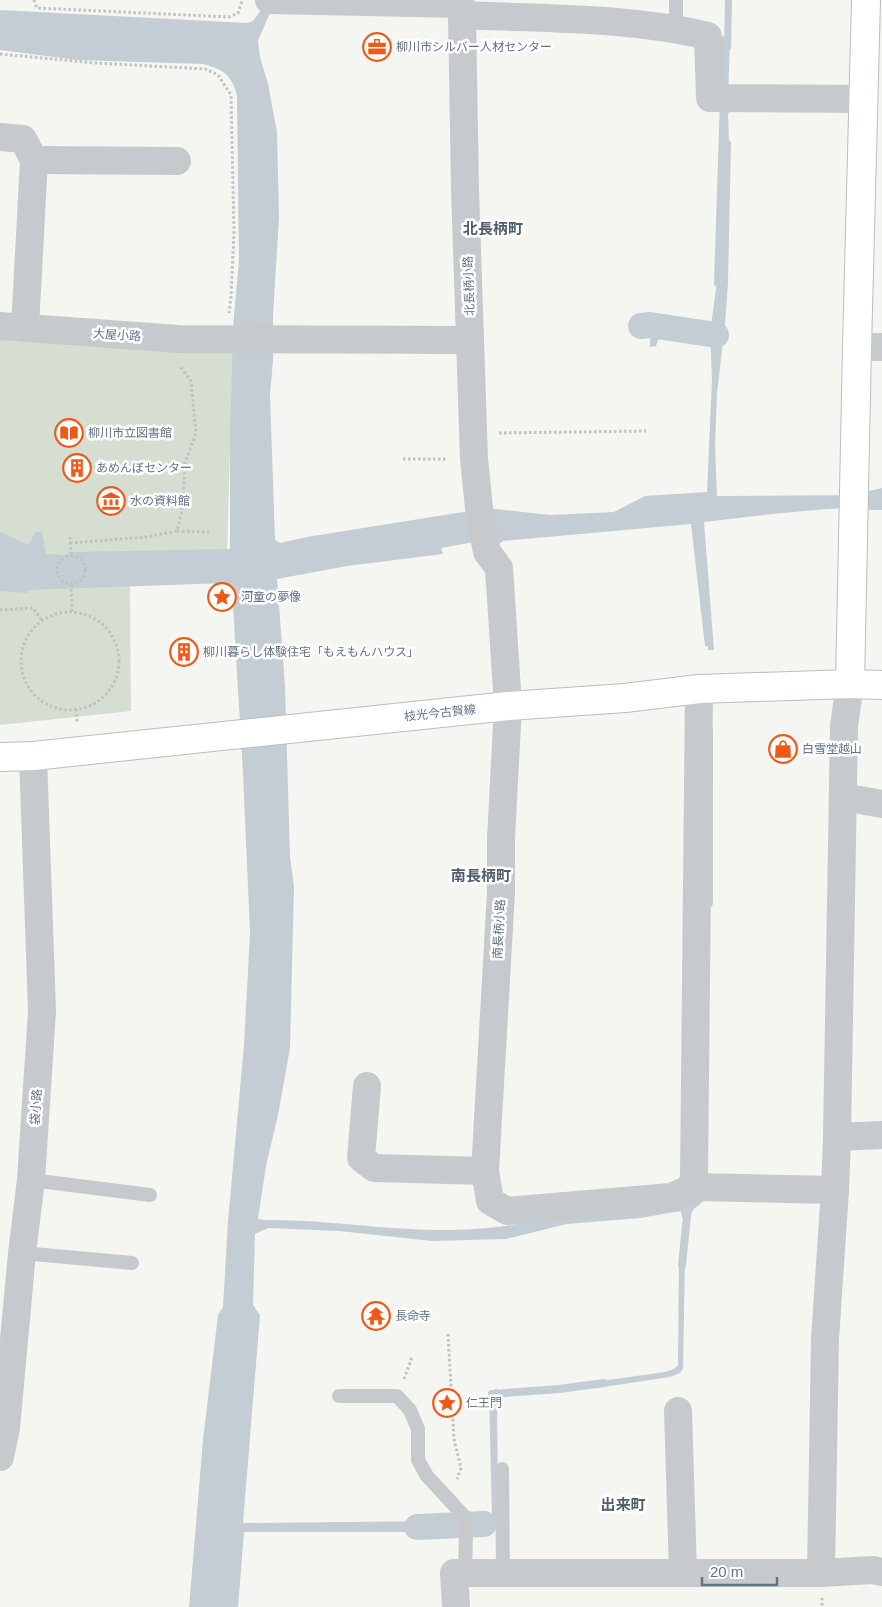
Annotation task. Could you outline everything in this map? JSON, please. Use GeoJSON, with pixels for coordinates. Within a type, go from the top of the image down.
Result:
{"type":"FeatureCollection","features":[{"type":"Feature","properties":{"kind":"main road"},"geometry":{"type":"LineString","coordinates":[[850,684],[854,503],[869,347],[863,99],[866,0]]}},
{"type":"Feature","properties":{"kind":"main road","name":"枝光今古賀線"},"geometry":{"type":"LineString","coordinates":[[0,757],[33,756],[508,706],[625,698],[699,689],[850,684],[882,685]]}},
{"type":"Feature","properties":{"kind":"street"},"geometry":{"type":"LineString","coordinates":[[270,0],[461,6],[601,22],[676,28],[708,36],[710,98],[863,99]]}},
{"type":"Feature","properties":{"kind":"street","name":"北長柄小路"},"geometry":{"type":"LineString","coordinates":[[461,6],[473,446],[479,508],[487,552]]}},
{"type":"Feature","properties":{"kind":"street"},"geometry":{"type":"LineString","coordinates":[[0,137],[23,139],[34,160],[12,327]]}},
{"type":"Feature","properties":{"kind":"street"},"geometry":{"type":"LineString","coordinates":[[34,160],[177,161]]}},
{"type":"Feature","properties":{"kind":"street","name":"大屋小路"},"geometry":{"type":"LineString","coordinates":[[12,327],[178,338],[470,340]]}},
{"type":"Feature","properties":{"kind":"street","name":"南長柄小路"},"geometry":{"type":"LineString","coordinates":[[487,552],[499,568],[508,706],[501,893],[485,1171],[490,1201],[507,1211],[670,1197],[699,1188]]}},
{"type":"Feature","properties":{"kind":"street"},"geometry":{"type":"LineString","coordinates":[[821,1572],[825,1339],[837,1137],[844,726],[850,684]]}},
{"type":"Feature","properties":{"kind":"street"},"geometry":{"type":"LineString","coordinates":[[699,689],[694,1178],[699,1188],[835,1190]]}},
{"type":"Feature","properties":{"kind":"street","name":"袋小路"},"geometry":{"type":"LineString","coordinates":[[0,1456],[6,1428],[22,1253],[31,1180],[42,1011],[33,756]]}},
{"type":"Feature","properties":{"kind":"street"},"geometry":{"type":"LineString","coordinates":[[843,797],[882,804]]}},
{"type":"Feature","properties":{"kind":"street"},"geometry":{"type":"LineString","coordinates":[[367,1086],[361,1158],[374,1168],[485,1171]]}},
{"type":"Feature","properties":{"kind":"street"},"geometry":{"type":"LineString","coordinates":[[837,1137],[882,1135]]}},
{"type":"Feature","properties":{"kind":"street"},"geometry":{"type":"LineString","coordinates":[[678,1411],[683,1572]]}},
{"type":"Feature","properties":{"kind":"street"},"geometry":{"type":"LineString","coordinates":[[456,1607],[454,1573],[465,1572],[821,1572],[873,1570],[882,1572]]}},
{"type":"Feature","properties":{"kind":"lane"},"geometry":{"type":"LineString","coordinates":[[676,0],[676,28]]}},
{"type":"Feature","properties":{"kind":"lane"},"geometry":{"type":"LineString","coordinates":[[31,1180],[150,1196]]}},
{"type":"Feature","properties":{"kind":"lane"},"geometry":{"type":"LineString","coordinates":[[22,1253],[132,1263]]}},
{"type":"Feature","properties":{"kind":"lane"},"geometry":{"type":"LineString","coordinates":[[338,1396],[397,1396],[410,1410],[418,1429],[418,1460],[427,1476],[465,1517],[465,1572]]}},
{"type":"Feature","properties":{"kind":"lane"},"geometry":{"type":"LineString","coordinates":[[502,1469],[503,1572]]}},
{"type":"Feature","properties":{"kind":"path"},"geometry":{"type":"LineString","coordinates":[[34,0],[37,8],[229,17],[238,13],[242,0]]}},
{"type":"Feature","properties":{"kind":"path"},"geometry":{"type":"LineString","coordinates":[[177,531],[182,510],[185,463],[196,433],[191,381],[180,367],[178,338]]}},
{"type":"Feature","properties":{"kind":"path"},"geometry":{"type":"LineString","coordinates":[[403,459],[473,446],[646,431]]}},
{"type":"Feature","properties":{"kind":"path"},"geometry":{"type":"LineString","coordinates":[[70,545],[146,537],[177,531],[210,532]]}},
{"type":"Feature","properties":{"kind":"path"},"geometry":{"type":"LineString","coordinates":[[70,537],[71,555]]}},
{"type":"Feature","properties":{"kind":"path"},"geometry":{"type":"LineString","coordinates":[[71,555],[79,558],[86,569],[83,578],[71,584],[62,581],[57,572],[57,567],[62,559],[71,555]]}},
{"type":"Feature","properties":{"kind":"path"},"geometry":{"type":"LineString","coordinates":[[71,584],[72,612]]}},
{"type":"Feature","properties":{"kind":"path"},"geometry":{"type":"LineString","coordinates":[[0,610],[33,608],[42,621]]}},
{"type":"Feature","properties":{"kind":"path"},"geometry":{"type":"LineString","coordinates":[[72,612],[88,615],[102,624],[112,636],[118,651],[119,667],[114,682],[105,696],[92,704],[76,709],[60,709],[45,703],[32,692],[24,678],[21,662],[23,646],[31,632],[42,621],[56,614],[72,612]]}},
{"type":"Feature","properties":{"kind":"path"},"geometry":{"type":"LineString","coordinates":[[76,709],[77,722]]}},
{"type":"Feature","properties":{"kind":"path"},"geometry":{"type":"LineString","coordinates":[[444,1494],[454,1486],[461,1468],[454,1439],[448,1334]]}},
{"type":"Feature","properties":{"kind":"shaded area"},"geometry":{"type":"Polygon","coordinates":[[[725,0],[732,0],[731,49],[724,50],[725,0]]]}},
{"type":"Feature","properties":{"kind":"shaded area"},"geometry":{"type":"Polygon","coordinates":[[[265,5],[272,8],[258,41],[277,132],[279,217],[270,394],[275,540],[280,543],[463,512],[497,509],[550,515],[614,512],[645,496],[707,492],[712,379],[710,333],[663,326],[656,346],[650,347],[651,321],[656,318],[711,326],[723,237],[722,133],[726,133],[724,109],[732,108],[728,114],[729,140],[731,142],[728,283],[717,393],[715,446],[717,496],[869,495],[869,491],[882,488],[882,510],[869,510],[869,507],[827,509],[704,522],[714,650],[708,650],[708,647],[705,646],[691,524],[503,541],[499,544],[490,539],[441,548],[443,554],[347,566],[277,579],[285,686],[290,857],[294,886],[290,1048],[278,1115],[266,1166],[258,1219],[422,1230],[475,1229],[707,1198],[691,1214],[682,1218],[681,1211],[640,1218],[567,1224],[506,1239],[432,1241],[339,1231],[268,1228],[255,1234],[253,1305],[260,1315],[243,1523],[439,1521],[452,1519],[453,1530],[427,1532],[244,1532],[238,1607],[189,1607],[203,1440],[218,1315],[223,1307],[228,1221],[244,1045],[250,933],[232,590],[227,583],[28,590],[27,593],[0,591],[0,532],[29,545],[35,532],[42,532],[46,554],[67,555],[69,552],[230,549],[230,429],[233,327],[239,261],[237,95],[229,77],[221,70],[203,64],[77,60],[0,50],[0,10],[247,23],[253,21],[265,5]]]}},
{"type":"Feature","properties":{"kind":"shaded area"},"geometry":{"type":"Polygon","coordinates":[[[0,326],[233,339],[227,555],[127,555],[130,590],[131,711],[0,725],[0,326]]]}},
{"type":"Feature","properties":{"kind":"shaded area"},"geometry":{"type":"Polygon","coordinates":[[[708,728],[713,729],[712,907],[707,905],[708,728]]]}},
{"type":"Feature","properties":{"kind":"shaded area"},"geometry":{"type":"Polygon","coordinates":[[[679,1256],[685,1256],[683,1369],[680,1373],[670,1377],[597,1388],[593,1382],[665,1372],[674,1369],[678,1365],[679,1256]]]}},
{"type":"Feature","properties":{"kind":"shaded area"},"geometry":{"type":"Polygon","coordinates":[[[497,1388],[498,1523],[494,1527],[481,1529],[481,1521],[492,1519],[489,1394],[497,1388]]]}},
{"type":"Feature","properties":{"kind":"waterway"},"geometry":{"type":"LineString","coordinates":[[718,283],[726,39]]}},
{"type":"Feature","properties":{"kind":"waterway"},"geometry":{"type":"LineString","coordinates":[[641,326],[650,325],[716,335]]}},
{"type":"Feature","properties":{"kind":"waterway"},"geometry":{"type":"LineString","coordinates":[[682,1265],[688,1206]]}},
{"type":"Feature","properties":{"kind":"waterway"},"geometry":{"type":"LineString","coordinates":[[493,1398],[492,1394],[559,1389],[604,1383]]}},
{"type":"Feature","properties":{"kind":"waterway"},"geometry":{"type":"LineString","coordinates":[[417,1527],[484,1524]]}},
{"type":"Feature","properties":{"kind":"place","name":"柳川市シルバー人材センター"},"geometry":{"type":"Point","coordinates":[377,47]}},
{"type":"Feature","properties":{"kind":"place","name":"柳川市立図書館"},"geometry":{"type":"Point","coordinates":[69,433]}},
{"type":"Feature","properties":{"kind":"place","name":"あめんぼセンター"},"geometry":{"type":"Point","coordinates":[77,468]}},
{"type":"Feature","properties":{"kind":"place","name":"水の資料館"},"geometry":{"type":"Point","coordinates":[111,501]}},
{"type":"Feature","properties":{"kind":"place","name":"河童の夢像"},"geometry":{"type":"Point","coordinates":[222,597]}},
{"type":"Feature","properties":{"kind":"place","name":"柳川暮らし体験住宅「もえもんハウス」"},"geometry":{"type":"Point","coordinates":[184,652]}},
{"type":"Feature","properties":{"kind":"place","name":"白雪堂越山"},"geometry":{"type":"Point","coordinates":[783,749]}},
{"type":"Feature","properties":{"kind":"place","name":"長命寺"},"geometry":{"type":"Point","coordinates":[376,1316]}},
{"type":"Feature","properties":{"kind":"place","name":"仁王門"},"geometry":{"type":"Point","coordinates":[447,1403]}},
{"type":"Feature","properties":{"kind":"district","name":"北長柄町"},"geometry":{"type":"Point","coordinates":[493,229]}},
{"type":"Feature","properties":{"kind":"district","name":"南長柄町"},"geometry":{"type":"Point","coordinates":[481,876]}},
{"type":"Feature","properties":{"kind":"district","name":"出来町"},"geometry":{"type":"Point","coordinates":[623,1505]}}]}
